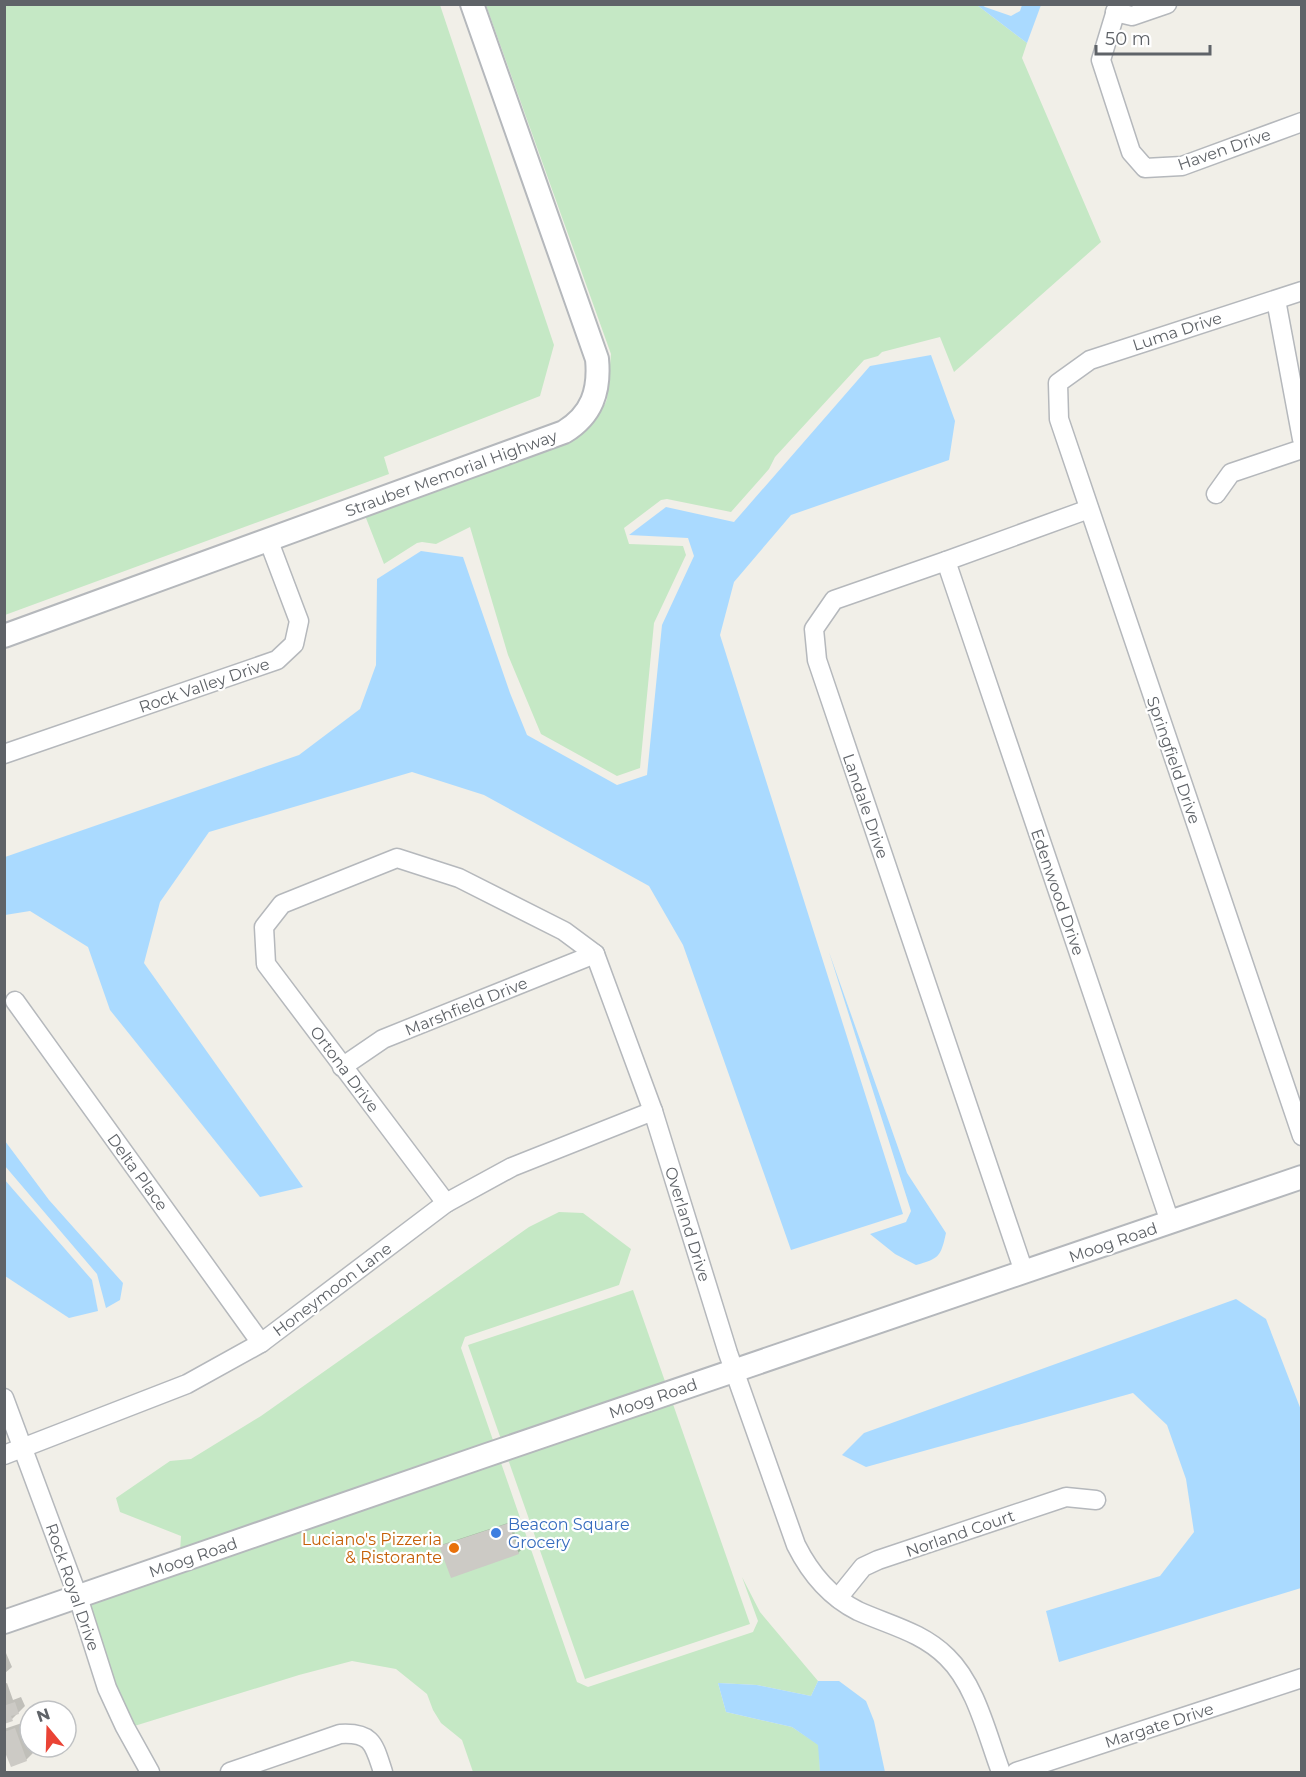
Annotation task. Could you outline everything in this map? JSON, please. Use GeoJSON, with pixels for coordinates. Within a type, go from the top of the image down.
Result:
{"type":"FeatureCollection","features":[{"type":"Feature","properties":{"kind":"street","name":"Strauber Memorial Highway"},"geometry":{"type":"LineString","coordinates":[[4,636],[564,432],[576,425],[589,410],[596,390],[597,359],[472,4]]}},
{"type":"Feature","properties":{"kind":"street"},"geometry":{"type":"LineString","coordinates":[[1116,8],[1132,16],[1167,4]]}},
{"type":"Feature","properties":{"kind":"street","name":"Haven Drive"},"geometry":{"type":"LineString","coordinates":[[1116,8],[1101,60],[1131,152],[1145,168],[1182,166],[1302,122]]}},
{"type":"Feature","properties":{"kind":"street","name":"Luma Drive"},"geometry":{"type":"LineString","coordinates":[[1058,383],[1090,360],[1302,291]]}},
{"type":"Feature","properties":{"kind":"street"},"geometry":{"type":"LineString","coordinates":[[1276,300],[1302,439]]}},
{"type":"Feature","properties":{"kind":"street","name":"Springfield Drive"},"geometry":{"type":"LineString","coordinates":[[1058,383],[1059,419],[1302,1136]]}},
{"type":"Feature","properties":{"kind":"street"},"geometry":{"type":"LineString","coordinates":[[1216,494],[1231,473],[1302,448]]}},
{"type":"Feature","properties":{"kind":"street","name":"Landale Drive"},"geometry":{"type":"LineString","coordinates":[[1023,1272],[817,660],[814,629],[834,600],[1089,509]]}},
{"type":"Feature","properties":{"kind":"street","name":"Rock Valley Drive"},"geometry":{"type":"LineString","coordinates":[[4,754],[277,660],[294,644],[299,621],[268,539]]}},
{"type":"Feature","properties":{"kind":"street","name":"Edenwood Drive"},"geometry":{"type":"LineString","coordinates":[[946,561],[1170,1222]]}},
{"type":"Feature","properties":{"kind":"street","name":"Ortona Drive"},"geometry":{"type":"LineString","coordinates":[[446,1203],[266,964],[264,927],[282,904],[397,858],[459,878],[564,931],[595,954]]}},
{"type":"Feature","properties":{"kind":"street","name":"Marshfield Drive"},"geometry":{"type":"LineString","coordinates":[[342,1067],[382,1040],[595,954]]}},
{"type":"Feature","properties":{"kind":"street","name":"Overland Drive"},"geometry":{"type":"LineString","coordinates":[[595,954],[653,1111],[734,1370],[804,1562],[838,1598],[856,1610],[918,1636],[947,1657],[967,1683],[1000,1773]]}},
{"type":"Feature","properties":{"kind":"street","name":"Delta Place"},"geometry":{"type":"LineString","coordinates":[[15,1000],[261,1343]]}},
{"type":"Feature","properties":{"kind":"street","name":"Honeymoon Lane"},"geometry":{"type":"LineString","coordinates":[[4,1455],[187,1384],[261,1343],[446,1203],[512,1167],[653,1111]]}},
{"type":"Feature","properties":{"kind":"street","name":"Moog Road"},"geometry":{"type":"LineString","coordinates":[[4,1622],[1302,1177]]}},
{"type":"Feature","properties":{"kind":"street","name":"Rock Royal Drive"},"geometry":{"type":"LineString","coordinates":[[4,1398],[78,1597],[107,1688],[150,1773]]}},
{"type":"Feature","properties":{"kind":"street","name":"Norland Court"},"geometry":{"type":"LineString","coordinates":[[838,1598],[863,1567],[878,1560],[1066,1497],[1096,1500]]}},
{"type":"Feature","properties":{"kind":"street","name":"Margate Drive"},"geometry":{"type":"LineString","coordinates":[[1016,1773],[1302,1678]]}},
{"type":"Feature","properties":{"kind":"street"},"geometry":{"type":"LineString","coordinates":[[230,1773],[340,1734],[355,1733],[367,1738],[375,1749],[383,1773]]}},
{"type":"Feature","properties":{"kind":"green space"},"geometry":{"type":"Polygon","coordinates":[[[5,4],[440,5],[554,345],[540,396],[384,457],[389,474],[5,615],[5,4]]]}},
{"type":"Feature","properties":{"kind":"green space"},"geometry":{"type":"Polygon","coordinates":[[[486,5],[977,5],[1027,43],[1022,58],[1101,242],[954,372],[940,337],[882,352],[878,356],[864,360],[775,457],[769,469],[731,512],[667,499],[661,500],[624,528],[629,544],[683,546],[686,555],[654,623],[640,768],[617,776],[541,734],[508,655],[470,527],[436,544],[417,543],[384,564],[364,513],[581,432],[607,399],[611,354],[486,5]]]}},
{"type":"Feature","properties":{"kind":"green space"},"geometry":{"type":"Polygon","coordinates":[[[559,1212],[583,1213],[631,1249],[619,1285],[465,1337],[461,1348],[494,1443],[180,1552],[181,1536],[120,1512],[116,1498],[170,1461],[191,1459],[261,1416],[529,1227],[559,1212]]]}},
{"type":"Feature","properties":{"kind":"green space"},"geometry":{"type":"Polygon","coordinates":[[[633,1290],[750,1624],[585,1679],[468,1345],[633,1290]]]}},
{"type":"Feature","properties":{"kind":"green space"},"geometry":{"type":"Polygon","coordinates":[[[500,1460],[577,1682],[588,1687],[753,1632],[758,1621],[742,1577],[760,1612],[818,1681],[811,1696],[757,1685],[718,1683],[726,1712],[792,1727],[819,1745],[820,1772],[473,1772],[462,1740],[441,1723],[427,1694],[396,1669],[352,1661],[128,1728],[81,1605],[500,1460]]]}},
{"type":"Feature","properties":{"kind":"water"},"geometry":{"type":"Polygon","coordinates":[[[977,5],[1011,16],[1020,11],[1022,5],[1041,5],[1027,43],[977,5]]]}},
{"type":"Feature","properties":{"kind":"water"},"geometry":{"type":"Polygon","coordinates":[[[931,355],[955,421],[949,460],[791,515],[734,582],[720,635],[903,1214],[791,1250],[683,945],[649,886],[484,795],[412,772],[209,832],[160,902],[144,963],[303,1187],[260,1197],[110,1010],[88,947],[30,911],[5,915],[5,857],[299,755],[360,709],[376,665],[377,579],[421,551],[463,557],[527,735],[617,785],[647,775],[662,625],[694,556],[688,538],[629,535],[666,507],[734,522],[870,366],[931,355]]]}},
{"type":"Feature","properties":{"kind":"water"},"geometry":{"type":"Polygon","coordinates":[[[829,952],[907,1173],[946,1233],[938,1255],[924,1263],[916,1265],[895,1254],[870,1234],[906,1222],[911,1211],[829,952]]]}},
{"type":"Feature","properties":{"kind":"water"},"geometry":{"type":"Polygon","coordinates":[[[5,1141],[49,1200],[123,1283],[120,1300],[106,1308],[97,1274],[5,1166],[5,1141]]]}},
{"type":"Feature","properties":{"kind":"water"},"geometry":{"type":"Polygon","coordinates":[[[4,1179],[92,1280],[98,1311],[69,1318],[5,1276],[4,1179]]]}},
{"type":"Feature","properties":{"kind":"water"},"geometry":{"type":"Polygon","coordinates":[[[1236,1299],[1266,1319],[1301,1410],[1301,1588],[1059,1662],[1046,1611],[1160,1576],[1194,1532],[1186,1479],[1167,1425],[1133,1393],[866,1467],[842,1455],[864,1433],[1236,1299]]]}},
{"type":"Feature","properties":{"kind":"water"},"geometry":{"type":"Polygon","coordinates":[[[818,1681],[839,1681],[866,1701],[874,1721],[885,1772],[820,1772],[818,1745],[792,1727],[726,1712],[718,1683],[757,1685],[811,1696],[818,1681]]]}},
{"type":"Feature","properties":{"kind":"building"},"geometry":{"type":"Polygon","coordinates":[[[509,1523],[519,1554],[451,1578],[439,1546],[509,1523]]]}},
{"type":"Feature","properties":{"kind":"building"},"geometry":{"type":"Polygon","coordinates":[[[4,1701],[6,1705],[15,1702],[18,1714],[11,1716],[13,1721],[4,1724],[4,1701]]]}},
{"type":"Feature","properties":{"kind":"building"},"geometry":{"type":"Polygon","coordinates":[[[15,1728],[18,1736],[18,1759],[27,1761],[11,1767],[4,1750],[4,1732],[15,1728]]]}},
{"type":"Feature","properties":{"kind":"place","name":"Beacon Square Grocery"},"geometry":{"type":"Point","coordinates":[496,1533]}},
{"type":"Feature","properties":{"kind":"place","name":"Luciano's Pizzeria & Ristorante"},"geometry":{"type":"Point","coordinates":[454,1548]}}]}
